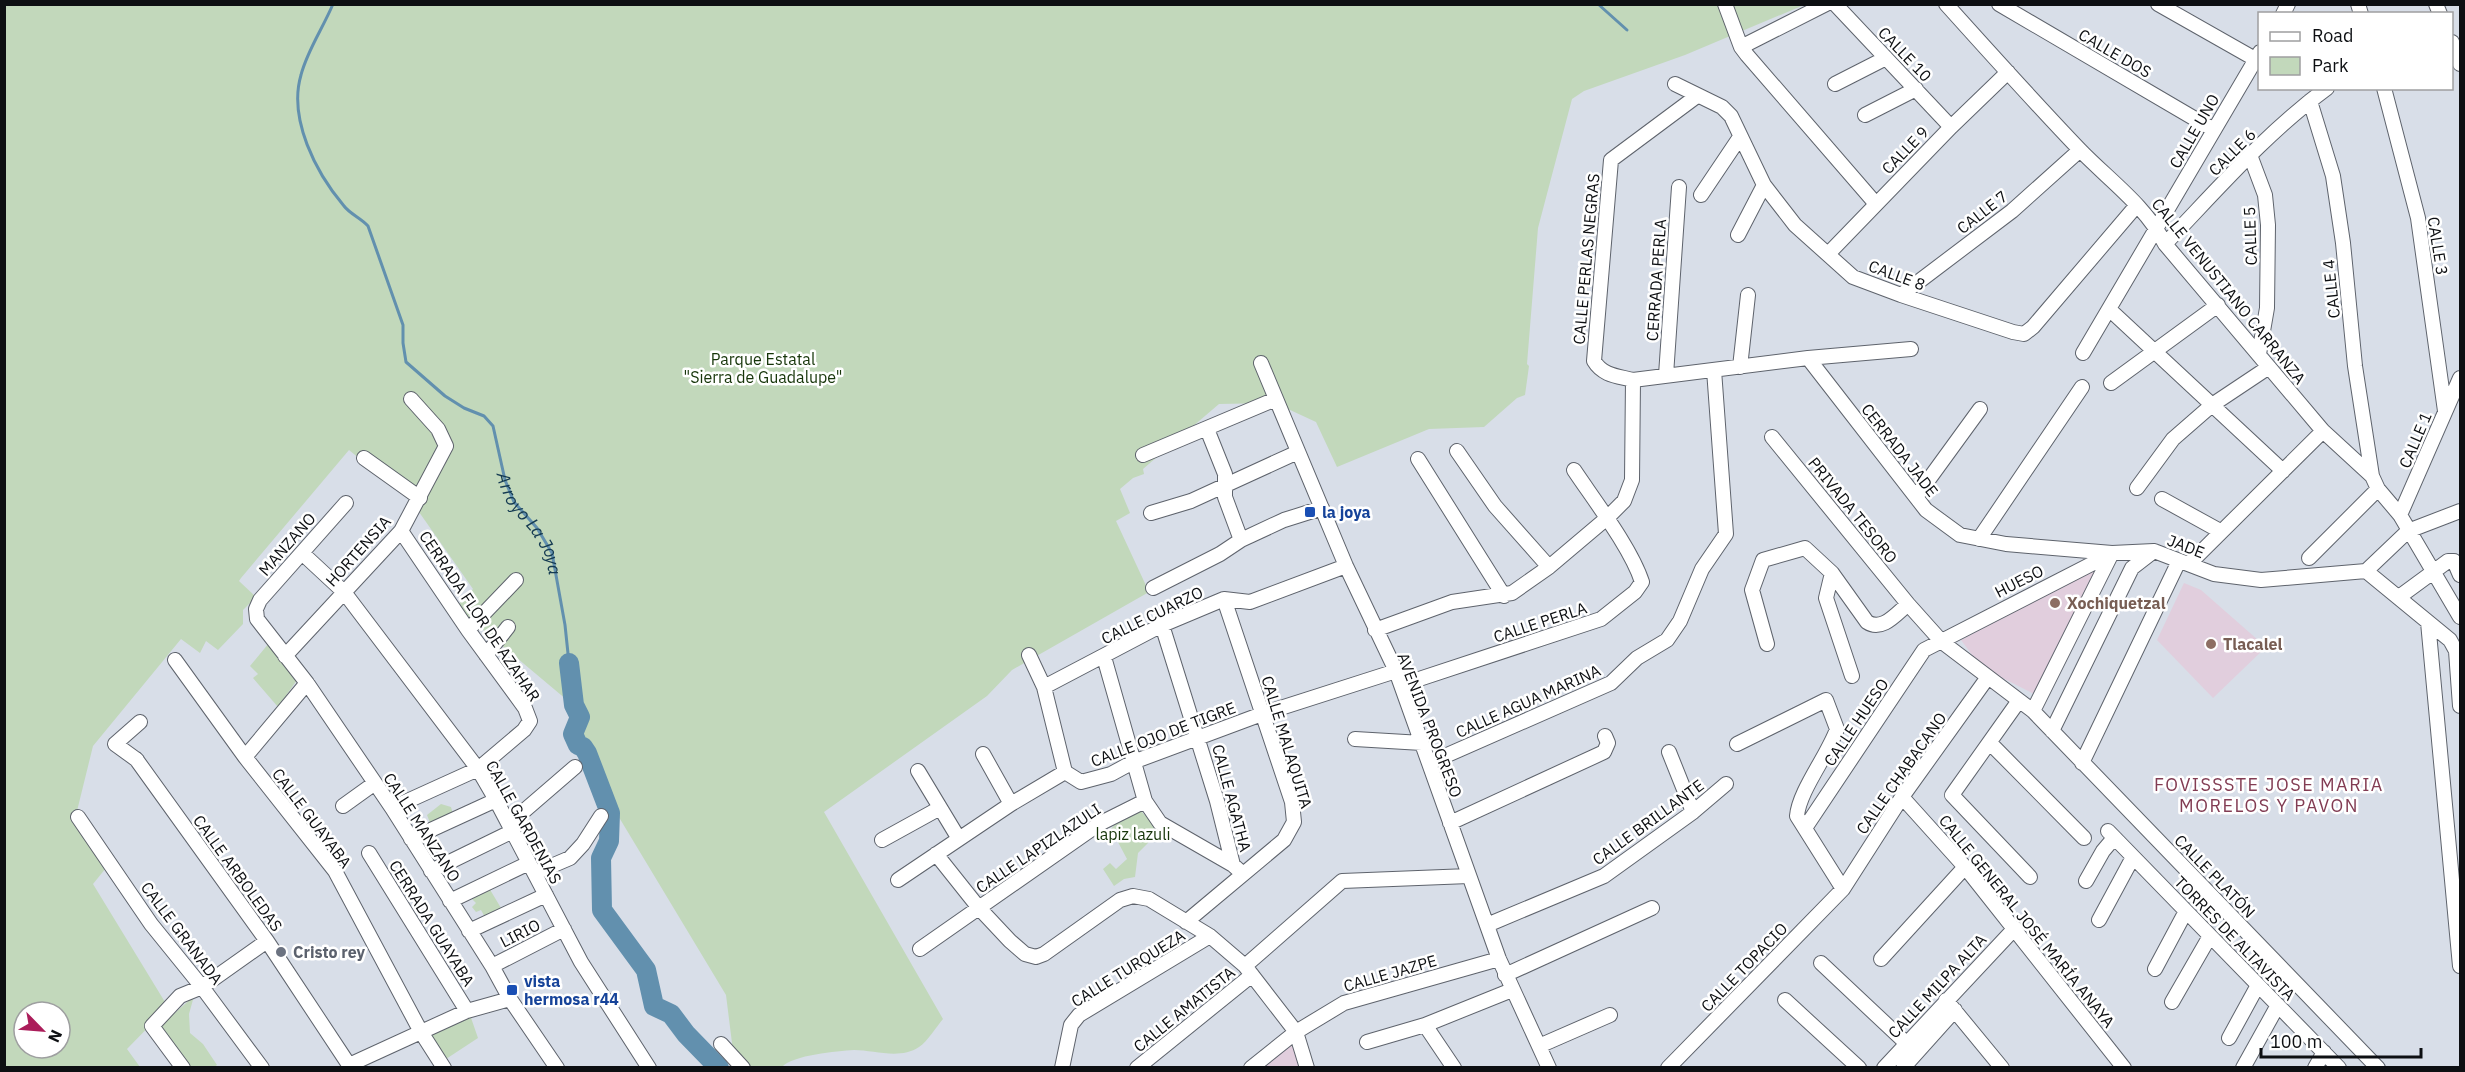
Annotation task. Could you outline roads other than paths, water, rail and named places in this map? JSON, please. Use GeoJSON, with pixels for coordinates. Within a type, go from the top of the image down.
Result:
{"type":"FeatureCollection","features":[{"type":"Feature","properties":{"kind":"street"},"geometry":{"type":"LineString","coordinates":[[1725,4],[1741,47],[1876,204]]}},
{"type":"Feature","properties":{"kind":"street"},"geometry":{"type":"LineString","coordinates":[[1741,47],[1826,4]]}},
{"type":"Feature","properties":{"kind":"street","name":"CALLE 10"},"geometry":{"type":"LineString","coordinates":[[1835,4],[1951,127]]}},
{"type":"Feature","properties":{"kind":"street","name":"CALLE VENUSTIANO CARRANZA"},"geometry":{"type":"LineString","coordinates":[[1946,4],[2080,150],[2157,227],[2165,244],[2323,431],[2375,483],[2400,515],[2460,617]]}},
{"type":"Feature","properties":{"kind":"street","name":"CALLE DOS"},"geometry":{"type":"LineString","coordinates":[[1999,4],[2214,130]]}},
{"type":"Feature","properties":{"kind":"street"},"geometry":{"type":"LineString","coordinates":[[2158,4],[2257,56]]}},
{"type":"Feature","properties":{"kind":"street"},"geometry":{"type":"LineString","coordinates":[[2453,47],[2460,64]]}},
{"type":"Feature","properties":{"kind":"street","name":"CALLE UNO"},"geometry":{"type":"LineString","coordinates":[[2083,353],[2257,56]]}},
{"type":"Feature","properties":{"kind":"street"},"geometry":{"type":"LineString","coordinates":[[1835,84],[1886,58]]}},
{"type":"Feature","properties":{"kind":"street","name":"CALLE 9"},"geometry":{"type":"LineString","coordinates":[[1828,254],[1951,127],[2008,72]]}},
{"type":"Feature","properties":{"kind":"street","name":"CALLE 8"},"geometry":{"type":"LineString","coordinates":[[1675,84],[1722,107],[1731,116],[1764,185],[1795,225],[1854,277],[1901,295],[2024,334],[2033,327],[2137,205]]}},
{"type":"Feature","properties":{"kind":"street"},"geometry":{"type":"LineString","coordinates":[[1865,115],[1916,89]]}},
{"type":"Feature","properties":{"kind":"street","name":"CALLE 6"},"geometry":{"type":"LineString","coordinates":[[2165,244],[2250,155],[2324,90]]}},
{"type":"Feature","properties":{"kind":"street","name":"CALLE 3"},"geometry":{"type":"LineString","coordinates":[[2385,90],[2418,218],[2445,411]]}},
{"type":"Feature","properties":{"kind":"street","name":"CALLE PERLAS NEGRAS"},"geometry":{"type":"LineString","coordinates":[[1634,380],[1606,374],[1594,361],[1611,160],[1697,96]]}},
{"type":"Feature","properties":{"kind":"street","name":"CALLE 4"},"geometry":{"type":"LineString","coordinates":[[2310,101],[2332,176],[2343,243],[2355,366],[2375,483]]}},
{"type":"Feature","properties":{"kind":"street"},"geometry":{"type":"LineString","coordinates":[[1701,195],[1740,137]]}},
{"type":"Feature","properties":{"kind":"street","name":"CALLE 7"},"geometry":{"type":"LineString","coordinates":[[1901,295],[2012,211],[2080,150]]}},
{"type":"Feature","properties":{"kind":"street","name":"CALLE 5"},"geometry":{"type":"LineString","coordinates":[[2250,155],[2265,195],[2268,225],[2268,308],[2259,354]]}},
{"type":"Feature","properties":{"kind":"street"},"geometry":{"type":"LineString","coordinates":[[1738,235],[1764,185]]}},
{"type":"Feature","properties":{"kind":"street","name":"CERRADA PERLA"},"geometry":{"type":"LineString","coordinates":[[1666,375],[1679,187]]}},
{"type":"Feature","properties":{"kind":"street"},"geometry":{"type":"LineString","coordinates":[[1740,367],[1748,295]]}},
{"type":"Feature","properties":{"kind":"street"},"geometry":{"type":"LineString","coordinates":[[2110,383],[2218,305]]}},
{"type":"Feature","properties":{"kind":"street"},"geometry":{"type":"LineString","coordinates":[[2109,309],[2283,471]]}},
{"type":"Feature","properties":{"kind":"street"},"geometry":{"type":"LineString","coordinates":[[1375,630],[1452,602],[1512,593],[1549,567],[1607,518],[1624,501],[1632,480],[1634,380],[1808,358],[1911,350]]}},
{"type":"Feature","properties":{"kind":"street","name":"CERRADA JADE"},"geometry":{"type":"LineString","coordinates":[[1808,358],[1926,510],[1960,535],[2006,544],[2112,553]]}},
{"type":"Feature","properties":{"kind":"street","name":"AVENIDA PROGRESO"},"geometry":{"type":"LineString","coordinates":[[1261,363],[1346,566],[1396,671],[1505,975],[1550,1068]]}},
{"type":"Feature","properties":{"kind":"street"},"geometry":{"type":"LineString","coordinates":[[2137,488],[2173,439],[2212,405],[2269,367]]}},
{"type":"Feature","properties":{"kind":"street","name":"CALLE AGUA MARINA"},"geometry":{"type":"LineString","coordinates":[[1429,763],[1611,683],[1637,658],[1667,640],[1680,621],[1702,569],[1726,534],[1714,370]]}},
{"type":"Feature","properties":{"kind":"street","name":"CALLE 1"},"geometry":{"type":"LineString","coordinates":[[2400,515],[2460,378]]}},
{"type":"Feature","properties":{"kind":"street"},"geometry":{"type":"LineString","coordinates":[[1979,539],[2082,387]]}},
{"type":"Feature","properties":{"kind":"street","name":"HORTENSIA"},"geometry":{"type":"LineString","coordinates":[[285,656],[401,531],[447,446],[438,429],[411,399]]}},
{"type":"Feature","properties":{"kind":"street"},"geometry":{"type":"LineString","coordinates":[[1143,455],[1276,399]]}},
{"type":"Feature","properties":{"kind":"street"},"geometry":{"type":"LineString","coordinates":[[1916,497],[1980,410]]}},
{"type":"Feature","properties":{"kind":"street"},"geometry":{"type":"LineString","coordinates":[[1207,429],[1225,474],[1225,497],[1241,540]]}},
{"type":"Feature","properties":{"kind":"street"},"geometry":{"type":"LineString","coordinates":[[2082,763],[2184,563],[2323,431]]}},
{"type":"Feature","properties":{"kind":"street","name":"PRIVADA TESORO"},"geometry":{"type":"LineString","coordinates":[[1773,437],[1908,604],[1942,642]]}},
{"type":"Feature","properties":{"kind":"street"},"geometry":{"type":"LineString","coordinates":[[1457,451],[1495,506],[1549,567]]}},
{"type":"Feature","properties":{"kind":"street"},"geometry":{"type":"LineString","coordinates":[[1151,513],[1191,501],[1298,452]]}},
{"type":"Feature","properties":{"kind":"street"},"geometry":{"type":"LineString","coordinates":[[364,458],[420,498]]}},
{"type":"Feature","properties":{"kind":"street"},"geometry":{"type":"LineString","coordinates":[[1418,459],[1504,596]]}},
{"type":"Feature","properties":{"kind":"street"},"geometry":{"type":"LineString","coordinates":[[1574,470],[1607,518]]}},
{"type":"Feature","properties":{"kind":"street"},"geometry":{"type":"LineString","coordinates":[[2309,558],[2375,483]]}},
{"type":"Feature","properties":{"kind":"street"},"geometry":{"type":"LineString","coordinates":[[2162,499],[2220,531]]}},
{"type":"Feature","properties":{"kind":"street","name":"MANZANO"},"geometry":{"type":"LineString","coordinates":[[256,609],[260,600],[346,503]]}},
{"type":"Feature","properties":{"kind":"street"},"geometry":{"type":"LineString","coordinates":[[1153,588],[1220,554],[1241,540],[1284,520],[1322,508]]}},
{"type":"Feature","properties":{"kind":"street"},"geometry":{"type":"LineString","coordinates":[[2460,511],[2409,531],[2366,571],[2450,640],[2456,651],[2460,706]]}},
{"type":"Feature","properties":{"kind":"street","name":"CALLE PERLA"},"geometry":{"type":"LineString","coordinates":[[1401,685],[1601,620],[1635,592],[1642,582],[1639,572],[1607,518]]}},
{"type":"Feature","properties":{"kind":"street","name":"CERRADA FLOR DE AZAHAR"},"geometry":{"type":"LineString","coordinates":[[401,531],[468,630],[525,708],[530,721],[524,730],[477,769]]}},
{"type":"Feature","properties":{"kind":"street"},"geometry":{"type":"LineString","coordinates":[[1767,644],[1752,590],[1763,560],[1805,548],[1832,573],[1867,622],[1874,627],[1881,626],[1908,604]]}},
{"type":"Feature","properties":{"kind":"street"},"geometry":{"type":"LineString","coordinates":[[2052,731],[2132,568],[2154,551]]}},
{"type":"Feature","properties":{"kind":"street","name":"JADE"},"geometry":{"type":"LineString","coordinates":[[2112,553],[2154,551],[2214,574],[2261,580],[2366,571]]}},
{"type":"Feature","properties":{"kind":"street"},"geometry":{"type":"LineString","coordinates":[[2033,711],[2112,553]]}},
{"type":"Feature","properties":{"kind":"street","name":"HUESO"},"geometry":{"type":"LineString","coordinates":[[1942,642],[1961,629],[2112,553]]}},
{"type":"Feature","properties":{"kind":"street","name":"CALLE GARDENIAS"},"geometry":{"type":"LineString","coordinates":[[302,554],[344,592],[477,769],[496,800],[581,962],[649,1068]]}},
{"type":"Feature","properties":{"kind":"street"},"geometry":{"type":"LineString","coordinates":[[2399,597],[2451,560],[2460,575]]}},
{"type":"Feature","properties":{"kind":"street","name":"CALLE CUARZO"},"geometry":{"type":"LineString","coordinates":[[1044,687],[1162,625],[1224,599],[1250,602],[1346,566]]}},
{"type":"Feature","properties":{"kind":"street"},"geometry":{"type":"LineString","coordinates":[[1832,573],[1826,598],[1852,676]]}},
{"type":"Feature","properties":{"kind":"street"},"geometry":{"type":"LineString","coordinates":[[468,630],[516,580]]}},
{"type":"Feature","properties":{"kind":"street","name":"CALLE MALAQUITA"},"geometry":{"type":"LineString","coordinates":[[1186,922],[1238,869],[1284,840],[1294,822],[1292,802],[1224,599]]}},
{"type":"Feature","properties":{"kind":"street"},"geometry":{"type":"LineString","coordinates":[[1832,616],[1854,604]]}},
{"type":"Feature","properties":{"kind":"street","name":"CALLE MANZANO"},"geometry":{"type":"LineString","coordinates":[[256,609],[257,618],[307,682],[392,808],[492,966],[510,999],[557,1068]]}},
{"type":"Feature","properties":{"kind":"street"},"geometry":{"type":"LineString","coordinates":[[2428,622],[2460,966]]}},
{"type":"Feature","properties":{"kind":"street","name":"CALLE AGATHA"},"geometry":{"type":"LineString","coordinates":[[1162,625],[1238,869]]}},
{"type":"Feature","properties":{"kind":"street"},"geometry":{"type":"LineString","coordinates":[[486,655],[508,627]]}},
{"type":"Feature","properties":{"kind":"street","name":"CALLE PLATÓN"},"geometry":{"type":"LineString","coordinates":[[1942,642],[2018,702],[2033,711],[2378,1068]]}},
{"type":"Feature","properties":{"kind":"street","name":"CALLE HUESO"},"geometry":{"type":"LineString","coordinates":[[1805,828],[1924,650],[1942,642]]}},
{"type":"Feature","properties":{"kind":"street"},"geometry":{"type":"LineString","coordinates":[[898,880],[1011,804],[1065,772],[1044,687],[1029,655]]}},
{"type":"Feature","properties":{"kind":"street"},"geometry":{"type":"LineString","coordinates":[[1104,657],[1144,801],[1160,823],[1238,869]]}},
{"type":"Feature","properties":{"kind":"street","name":"CALLE GUAYABA"},"geometry":{"type":"LineString","coordinates":[[175,660],[245,757],[335,871],[421,1032],[444,1068]]}},
{"type":"Feature","properties":{"kind":"street","name":"CALLE OJO DE TIGRE"},"geometry":{"type":"LineString","coordinates":[[1065,772],[1081,782],[1111,774],[1133,762],[1262,714],[1396,671]]}},
{"type":"Feature","properties":{"kind":"street","name":"CALLE CHABACANO"},"geometry":{"type":"LineString","coordinates":[[1843,889],[1902,797],[1988,677]]}},
{"type":"Feature","properties":{"kind":"street"},"geometry":{"type":"LineString","coordinates":[[245,757],[307,682]]}},
{"type":"Feature","properties":{"kind":"street"},"geometry":{"type":"LineString","coordinates":[[1737,744],[1826,700],[1837,729],[1830,749],[1798,807],[1797,816],[1843,889]]}},
{"type":"Feature","properties":{"kind":"street"},"geometry":{"type":"LineString","coordinates":[[2018,702],[1952,795],[2030,877]]}},
{"type":"Feature","properties":{"kind":"street","name":"CALLE ARBOLEDAS"},"geometry":{"type":"LineString","coordinates":[[140,722],[114,744],[136,760],[267,941],[350,1066]]}},
{"type":"Feature","properties":{"kind":"street"},"geometry":{"type":"LineString","coordinates":[[1450,823],[1605,752],[1608,743],[1605,736]]}},
{"type":"Feature","properties":{"kind":"street"},"geometry":{"type":"LineString","coordinates":[[1355,739],[1422,743]]}},
{"type":"Feature","properties":{"kind":"street"},"geometry":{"type":"LineString","coordinates":[[1990,743],[2084,838]]}},
{"type":"Feature","properties":{"kind":"street"},"geometry":{"type":"LineString","coordinates":[[1670,752],[1693,812]]}},
{"type":"Feature","properties":{"kind":"street"},"geometry":{"type":"LineString","coordinates":[[983,754],[1011,804]]}},
{"type":"Feature","properties":{"kind":"street"},"geometry":{"type":"LineString","coordinates":[[431,871],[511,828],[575,767]]}},
{"type":"Feature","properties":{"kind":"street"},"geometry":{"type":"LineString","coordinates":[[392,808],[477,769]]}},
{"type":"Feature","properties":{"kind":"street"},"geometry":{"type":"LineString","coordinates":[[918,771],[958,839]]}},
{"type":"Feature","properties":{"kind":"street"},"geometry":{"type":"LineString","coordinates":[[343,806],[375,783]]}},
{"type":"Feature","properties":{"kind":"street","name":"CALLE BRILLANTE"},"geometry":{"type":"LineString","coordinates":[[1487,926],[1604,876],[1693,812],[1726,784]]}},
{"type":"Feature","properties":{"kind":"street","name":"CALLE GENERAL JOSÉ MARÍA ANAYA"},"geometry":{"type":"LineString","coordinates":[[1902,797],[1965,867],[2015,928],[2124,1068]]}},
{"type":"Feature","properties":{"kind":"street"},"geometry":{"type":"LineString","coordinates":[[411,839],[454,817],[496,800]]}},
{"type":"Feature","properties":{"kind":"street","name":"CALLE LAPIZLAZULI"},"geometry":{"type":"LineString","coordinates":[[920,949],[1099,824],[1144,801]]}},
{"type":"Feature","properties":{"kind":"street"},"geometry":{"type":"LineString","coordinates":[[882,840],[940,808]]}},
{"type":"Feature","properties":{"kind":"street"},"geometry":{"type":"LineString","coordinates":[[450,901],[532,868],[570,858],[584,844],[601,816]]}},
{"type":"Feature","properties":{"kind":"street","name":"CALLE GRANADA"},"geometry":{"type":"LineString","coordinates":[[78,817],[151,924],[202,987],[262,1068]]}},
{"type":"Feature","properties":{"kind":"street","name":"TORRES DE ALTAVISTA"},"geometry":{"type":"LineString","coordinates":[[2086,881],[2111,835],[2339,1068]]}},
{"type":"Feature","properties":{"kind":"street","name":"CERRADA GUAYABA"},"geometry":{"type":"LineString","coordinates":[[369,853],[467,1011]]}},
{"type":"Feature","properties":{"kind":"street"},"geometry":{"type":"LineString","coordinates":[[936,854],[979,908],[1010,941],[1025,954],[1036,957],[1044,954],[1120,900],[1133,896],[1149,899],[1210,936],[1249,971],[1296,1032],[1307,1068]]}},
{"type":"Feature","properties":{"kind":"street"},"geometry":{"type":"LineString","coordinates":[[2099,920],[2133,857]]}},
{"type":"Feature","properties":{"kind":"street"},"geometry":{"type":"LineString","coordinates":[[1881,959],[1965,867]]}},
{"type":"Feature","properties":{"kind":"street","name":"CALLE AMATISTA"},"geometry":{"type":"LineString","coordinates":[[1137,1068],[1249,971],[1342,881],[1468,876]]}},
{"type":"Feature","properties":{"kind":"street","name":"CALLE TOPACIO"},"geometry":{"type":"LineString","coordinates":[[1668,1068],[1843,889]]}},
{"type":"Feature","properties":{"kind":"street"},"geometry":{"type":"LineString","coordinates":[[469,931],[546,895]]}},
{"type":"Feature","properties":{"kind":"street"},"geometry":{"type":"LineString","coordinates":[[1505,975],[1652,908]]}},
{"type":"Feature","properties":{"kind":"street"},"geometry":{"type":"LineString","coordinates":[[2156,969],[2186,911]]}},
{"type":"Feature","properties":{"kind":"street","name":"CALLE MILPA ALTA"},"geometry":{"type":"LineString","coordinates":[[1903,1068],[1951,1005],[2015,928]]}},
{"type":"Feature","properties":{"kind":"street","name":"LIRIO"},"geometry":{"type":"LineString","coordinates":[[492,966],[564,929]]}},
{"type":"Feature","properties":{"kind":"street","name":"CALLE TURQUEZA"},"geometry":{"type":"LineString","coordinates":[[1062,1068],[1071,1025],[1079,1016],[1210,936]]}},
{"type":"Feature","properties":{"kind":"street"},"geometry":{"type":"LineString","coordinates":[[2172,1002],[2210,936]]}},
{"type":"Feature","properties":{"kind":"street"},"geometry":{"type":"LineString","coordinates":[[183,1068],[152,1026],[180,996],[202,987],[267,941]]}},
{"type":"Feature","properties":{"kind":"street","name":"CALLE JAZPE"},"geometry":{"type":"LineString","coordinates":[[1251,1068],[1296,1032],[1344,1003],[1499,959]]}},
{"type":"Feature","properties":{"kind":"street"},"geometry":{"type":"LineString","coordinates":[[1821,963],[1905,1042]]}},
{"type":"Feature","properties":{"kind":"street"},"geometry":{"type":"LineString","coordinates":[[2229,1038],[2258,985]]}},
{"type":"Feature","properties":{"kind":"street"},"geometry":{"type":"LineString","coordinates":[[1367,1042],[1425,1024],[1512,990]]}},
{"type":"Feature","properties":{"kind":"street"},"geometry":{"type":"LineString","coordinates":[[350,1066],[467,1011],[510,999]]}},
{"type":"Feature","properties":{"kind":"street"},"geometry":{"type":"LineString","coordinates":[[1785,1000],[1859,1068]]}},
{"type":"Feature","properties":{"kind":"street"},"geometry":{"type":"LineString","coordinates":[[1951,1005],[2002,1068]]}},
{"type":"Feature","properties":{"kind":"street","name":"CALLE MILPA ALTA"},"geometry":{"type":"LineString","coordinates":[[1884,1068],[1905,1042],[1951,1005]]}},
{"type":"Feature","properties":{"kind":"street"},"geometry":{"type":"LineString","coordinates":[[2243,1068],[2278,1005]]}},
{"type":"Feature","properties":{"kind":"street"},"geometry":{"type":"LineString","coordinates":[[1539,1046],[1610,1015]]}},
{"type":"Feature","properties":{"kind":"street"},"geometry":{"type":"LineString","coordinates":[[1425,1024],[1454,1068]]}},
{"type":"Feature","properties":{"kind":"street"},"geometry":{"type":"LineString","coordinates":[[721,1044],[743,1068]]}},
{"type":"Feature","properties":{"kind":"street"},"geometry":{"type":"LineString","coordinates":[[2315,1068],[2324,1052]]}},
{"type":"Feature","properties":{"kind":"waterway","name":"Arroyo La Joya"},"geometry":{"type":"LineString","coordinates":[[333,4],[307,57],[301,75],[298,109],[307,145],[324,178],[346,209],[368,226],[403,325],[406,362],[445,396],[464,408],[484,416],[493,426],[505,480],[514,502],[537,528],[552,553],[565,625],[569,663]]}},
{"type":"Feature","properties":{"kind":"waterway"},"geometry":{"type":"LineString","coordinates":[[1598,4],[1627,30]]}},
{"type":"Feature","properties":{"kind":"waterway","name":"Arroyo La Joya"},"geometry":{"type":"LineString","coordinates":[[569,663],[574,705],[580,717],[573,734],[578,745],[583,747],[587,753],[610,813],[609,841],[601,858],[602,910],[646,970],[654,1006],[671,1014],[686,1034],[719,1068]]}},
{"type":"Feature","properties":{"kind":"place","name":"la joya"},"geometry":{"type":"Point","coordinates":[1310,512]}},
{"type":"Feature","properties":{"kind":"place","name":"Xochiquetzal"},"geometry":{"type":"Point","coordinates":[2055,603]}},
{"type":"Feature","properties":{"kind":"place","name":"Tlacalel"},"geometry":{"type":"Point","coordinates":[2211,644]}},
{"type":"Feature","properties":{"kind":"place","name":"Cristo rey"},"geometry":{"type":"Point","coordinates":[281,952]}},
{"type":"Feature","properties":{"kind":"place","name":"vista hermosa r44"},"geometry":{"type":"Point","coordinates":[512,990]}},
{"type":"Feature","properties":{"kind":"district","name":"FOVISSSTE JOSE MARIA MORELOS Y PAVON"},"geometry":{"type":"Point","coordinates":[2269,794]}},
{"type":"Feature","properties":{"kind":"park label","name":"Parque Estatal \"Sierra de Guadalupe\""},"geometry":{"type":"Point","coordinates":[763,368]}},
{"type":"Feature","properties":{"kind":"park label","name":"lapiz lazuli"},"geometry":{"type":"Point","coordinates":[1133,834]}}]}
